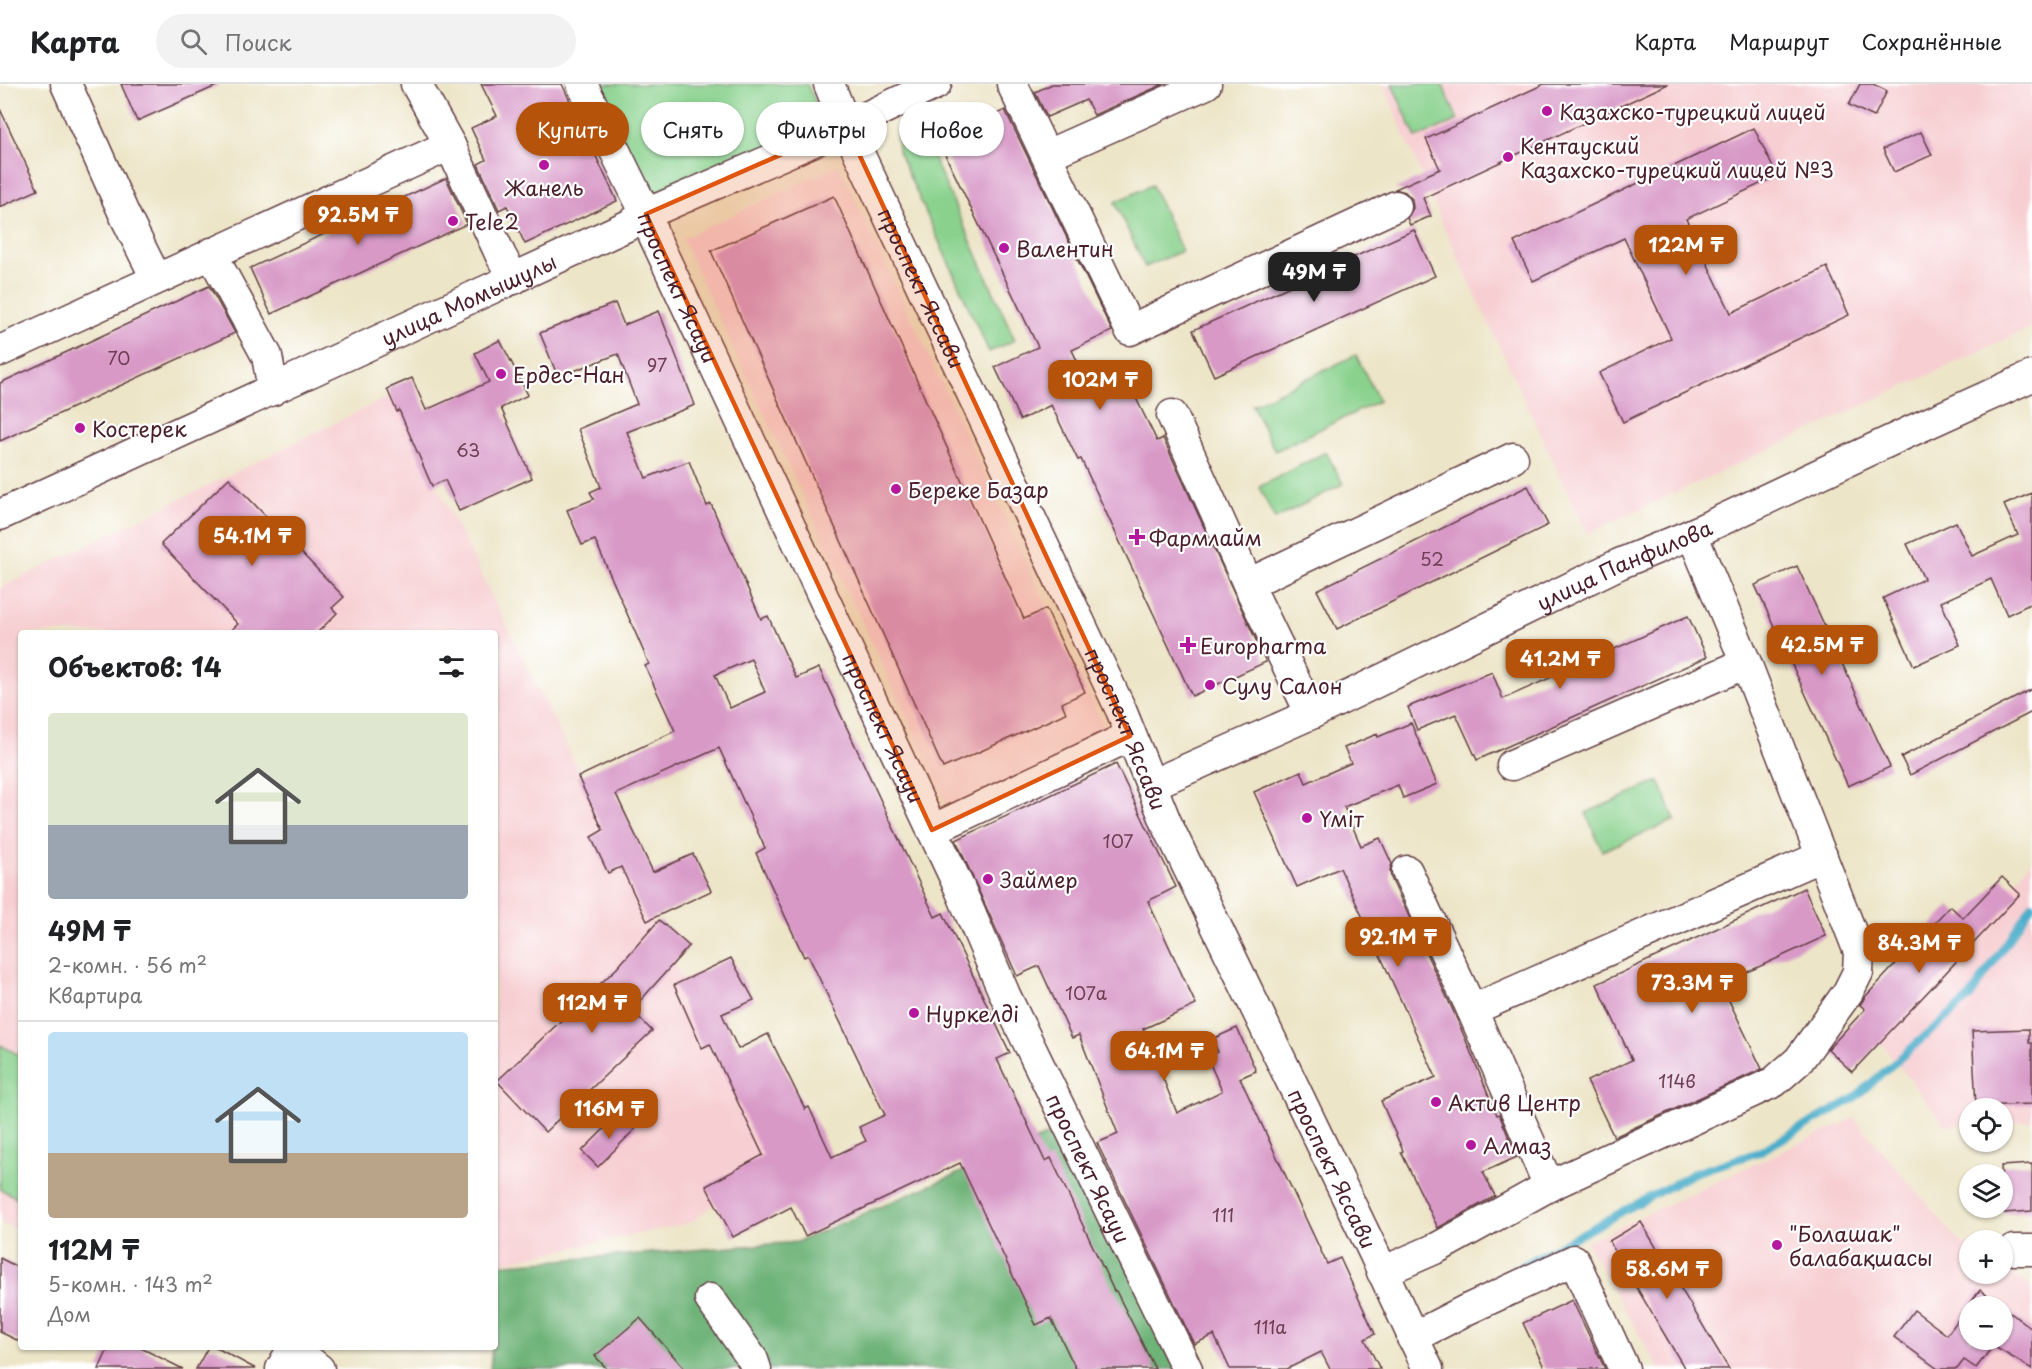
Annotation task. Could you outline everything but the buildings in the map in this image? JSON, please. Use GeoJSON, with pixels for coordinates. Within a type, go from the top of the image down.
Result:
{"type":"FeatureCollection","features":[{"type":"Feature","properties":{"kind":"street"},"geometry":{"type":"LineString","coordinates":[[66,84],[125,216],[156,278]]}},
{"type":"Feature","properties":{"kind":"street"},"geometry":{"type":"LineString","coordinates":[[416,84],[450,145],[501,256],[514,279]]}},
{"type":"Feature","properties":{"kind":"street","name":"проспект Ясауи"},"geometry":{"type":"LineString","coordinates":[[582,84],[646,214],[654,236],[959,887],[1005,995],[1187,1369]]}},
{"type":"Feature","properties":{"kind":"street","name":"проспект Яссави"},"geometry":{"type":"LineString","coordinates":[[829,84],[836,102]]}},
{"type":"Feature","properties":{"kind":"street","name":"улица Момышулы"},"geometry":{"type":"LineString","coordinates":[[887,107],[936,84]]}},
{"type":"Feature","properties":{"kind":"street"},"geometry":{"type":"LineString","coordinates":[[1012,84],[1130,330],[1396,206]]}},
{"type":"Feature","properties":{"kind":"street"},"geometry":{"type":"LineString","coordinates":[[1047,155],[1206,84]]}},
{"type":"Feature","properties":{"kind":"street"},"geometry":{"type":"LineString","coordinates":[[0,351],[450,145]]}},
{"type":"Feature","properties":{"kind":"street","name":"улица Момышулы"},"geometry":{"type":"LineString","coordinates":[[0,515],[514,279],[629,225],[646,214],[778,156]]}},
{"type":"Feature","properties":{"kind":"street","name":"проспект Яссави"},"geometry":{"type":"LineString","coordinates":[[860,156],[1116,700],[1166,822],[1428,1369]]}},
{"type":"Feature","properties":{"kind":"street"},"geometry":{"type":"LineString","coordinates":[[212,253],[267,356],[273,390]]}},
{"type":"Feature","properties":{"kind":"street","name":"улица Панфилова"},"geometry":{"type":"LineString","coordinates":[[1151,784],[1311,714],[1619,564],[1692,534],[2032,376]]}},
{"type":"Feature","properties":{"kind":"street"},"geometry":{"type":"LineString","coordinates":[[1172,415],[1248,584],[1311,714]]}},
{"type":"Feature","properties":{"kind":"street"},"geometry":{"type":"LineString","coordinates":[[1248,584],[1513,458]]}},
{"type":"Feature","properties":{"kind":"street"},"geometry":{"type":"LineString","coordinates":[[1382,1272],[1437,1248],[1549,1186],[1774,1082],[1799,1060],[1848,992],[1858,972],[1858,952],[1822,856],[1692,534]]}},
{"type":"Feature","properties":{"kind":"street"},"geometry":{"type":"LineString","coordinates":[[1512,765],[1746,663]]}},
{"type":"Feature","properties":{"kind":"street"},"geometry":{"type":"LineString","coordinates":[[932,830],[1130,736]]}},
{"type":"Feature","properties":{"kind":"street"},"geometry":{"type":"LineString","coordinates":[[1472,1010],[1822,856]]}},
{"type":"Feature","properties":{"kind":"street"},"geometry":{"type":"LineString","coordinates":[[1407,871],[1472,1010],[1549,1186]]}},
{"type":"Feature","properties":{"kind":"street"},"geometry":{"type":"LineString","coordinates":[[1412,1338],[1466,1310],[1574,1260],[1624,1369]]}},
{"type":"Feature","properties":{"kind":"street"},"geometry":{"type":"LineString","coordinates":[[710,1299],[753,1360],[756,1369]]}},
{"type":"Feature","properties":{"kind":"street"},"geometry":{"type":"LineString","coordinates":[[280,1369],[291,1350]]}},
{"type":"Feature","properties":{"kind":"street"},"geometry":{"type":"LineString","coordinates":[[295,1350],[319,1369]]}},
{"type":"Feature","properties":{"kind":"highlighted area"},"geometry":{"type":"Polygon","coordinates":[[[846,126],[1130,736],[932,830],[646,214],[846,126]]]}},
{"type":"Feature","properties":{"kind":"shaded area"},"geometry":{"type":"Polygon","coordinates":[[[1383,84],[2032,84],[2032,327],[1587,534],[1445,230],[1383,84]]]}},
{"type":"Feature","properties":{"kind":"shaded area","name":"Береке Базар"},"geometry":{"type":"Polygon","coordinates":[[[839,165],[1110,740],[952,813],[682,239],[839,165]]]}},
{"type":"Feature","properties":{"kind":"shaded area"},"geometry":{"type":"Polygon","coordinates":[[[392,395],[772,1159],[690,1223],[498,1263],[498,630],[18,630],[18,1231],[0,1222],[0,588],[392,395]]]}},
{"type":"Feature","properties":{"kind":"shaded area"},"geometry":{"type":"Polygon","coordinates":[[[2032,861],[2032,1121],[2013,1122],[2013,1098],[1959,1098],[1959,1124],[1944,1125],[1880,1041],[2032,861]]]}},
{"type":"Feature","properties":{"kind":"shaded area","name":"\"Болашак\" балабақшасы"},"geometry":{"type":"Polygon","coordinates":[[[1854,1118],[1959,1241],[1959,1284],[2013,1284],[2013,1275],[2032,1287],[2032,1369],[1659,1369],[1586,1242],[1854,1118]]]}},
{"type":"Feature","properties":{"kind":"green space"},"geometry":{"type":"Polygon","coordinates":[[[598,84],[807,84],[816,102],[756,102],[756,154],[653,203],[629,151],[629,102],[606,102],[598,84]]]}},
{"type":"Feature","properties":{"kind":"green space"},"geometry":{"type":"Polygon","coordinates":[[[1392,84],[1442,84],[1458,120],[1416,138],[1392,84]]]}},
{"type":"Feature","properties":{"kind":"green space"},"geometry":{"type":"Polygon","coordinates":[[[899,133],[899,153],[898,151],[897,135],[899,133]]]}},
{"type":"Feature","properties":{"kind":"green space"},"geometry":{"type":"Polygon","coordinates":[[[900,156],[933,156],[1015,340],[989,352],[900,156]]]}},
{"type":"Feature","properties":{"kind":"green space"},"geometry":{"type":"Polygon","coordinates":[[[1152,185],[1182,251],[1145,267],[1115,202],[1152,185]]]}},
{"type":"Feature","properties":{"kind":"green space"},"geometry":{"type":"Polygon","coordinates":[[[1356,355],[1379,401],[1275,451],[1252,405],[1356,355]]]}},
{"type":"Feature","properties":{"kind":"green space"},"geometry":{"type":"Polygon","coordinates":[[[1326,452],[1343,484],[1275,519],[1259,487],[1326,452]]]}},
{"type":"Feature","properties":{"kind":"green space"},"geometry":{"type":"Polygon","coordinates":[[[1659,781],[1675,820],[1602,851],[1586,813],[1659,781]]]}},
{"type":"Feature","properties":{"kind":"green space"},"geometry":{"type":"Polygon","coordinates":[[[0,1045],[18,1054],[18,1198],[0,1189],[0,1045]]]}},
{"type":"Feature","properties":{"kind":"green space"},"geometry":{"type":"Polygon","coordinates":[[[1062,1129],[1176,1369],[490,1369],[492,1350],[498,1350],[498,1265],[797,1242],[1062,1129]]]}},
{"type":"Feature","properties":{"kind":"waterway"},"geometry":{"type":"LineString","coordinates":[[1496,1280],[1694,1173],[1759,1152],[1853,1099],[1970,997],[2032,905]]}},
{"type":"Feature","properties":{"kind":"place","name":"Казахско-турецкий лицей"},"geometry":{"type":"Point","coordinates":[1547,111]}},
{"type":"Feature","properties":{"kind":"place","name":"Кентауский Казахско-турецкий лицей №3"},"geometry":{"type":"Point","coordinates":[1508,157]}},
{"type":"Feature","properties":{"kind":"place","name":"Жанель"},"geometry":{"type":"Point","coordinates":[544,165]}},
{"type":"Feature","properties":{"kind":"place","name":"Tele2"},"geometry":{"type":"Point","coordinates":[453,221]}},
{"type":"Feature","properties":{"kind":"place","name":"Валентин"},"geometry":{"type":"Point","coordinates":[1004,248]}},
{"type":"Feature","properties":{"kind":"place","name":"Ердес-Нан"},"geometry":{"type":"Point","coordinates":[501,374]}},
{"type":"Feature","properties":{"kind":"place","name":"Костерек"},"geometry":{"type":"Point","coordinates":[80,428]}},
{"type":"Feature","properties":{"kind":"place","name":"Береке Базар"},"geometry":{"type":"Point","coordinates":[896,489]}},
{"type":"Feature","properties":{"kind":"place","name":"Фармлайм"},"geometry":{"type":"Point","coordinates":[1137,537]}},
{"type":"Feature","properties":{"kind":"place","name":"Europharma"},"geometry":{"type":"Point","coordinates":[1188,645]}},
{"type":"Feature","properties":{"kind":"place","name":"Сулу Салон"},"geometry":{"type":"Point","coordinates":[1210,685]}},
{"type":"Feature","properties":{"kind":"place","name":"Үміт"},"geometry":{"type":"Point","coordinates":[1307,818]}},
{"type":"Feature","properties":{"kind":"place","name":"Займер"},"geometry":{"type":"Point","coordinates":[988,879]}},
{"type":"Feature","properties":{"kind":"place","name":"Нуркелді"},"geometry":{"type":"Point","coordinates":[914,1013]}},
{"type":"Feature","properties":{"kind":"place","name":"Актив Центр"},"geometry":{"type":"Point","coordinates":[1436,1102]}},
{"type":"Feature","properties":{"kind":"place","name":"Алмаз"},"geometry":{"type":"Point","coordinates":[1471,1145]}},
{"type":"Feature","properties":{"kind":"place","name":"\"Болашак\" балабақшасы"},"geometry":{"type":"Point","coordinates":[1777,1245]}}]}
